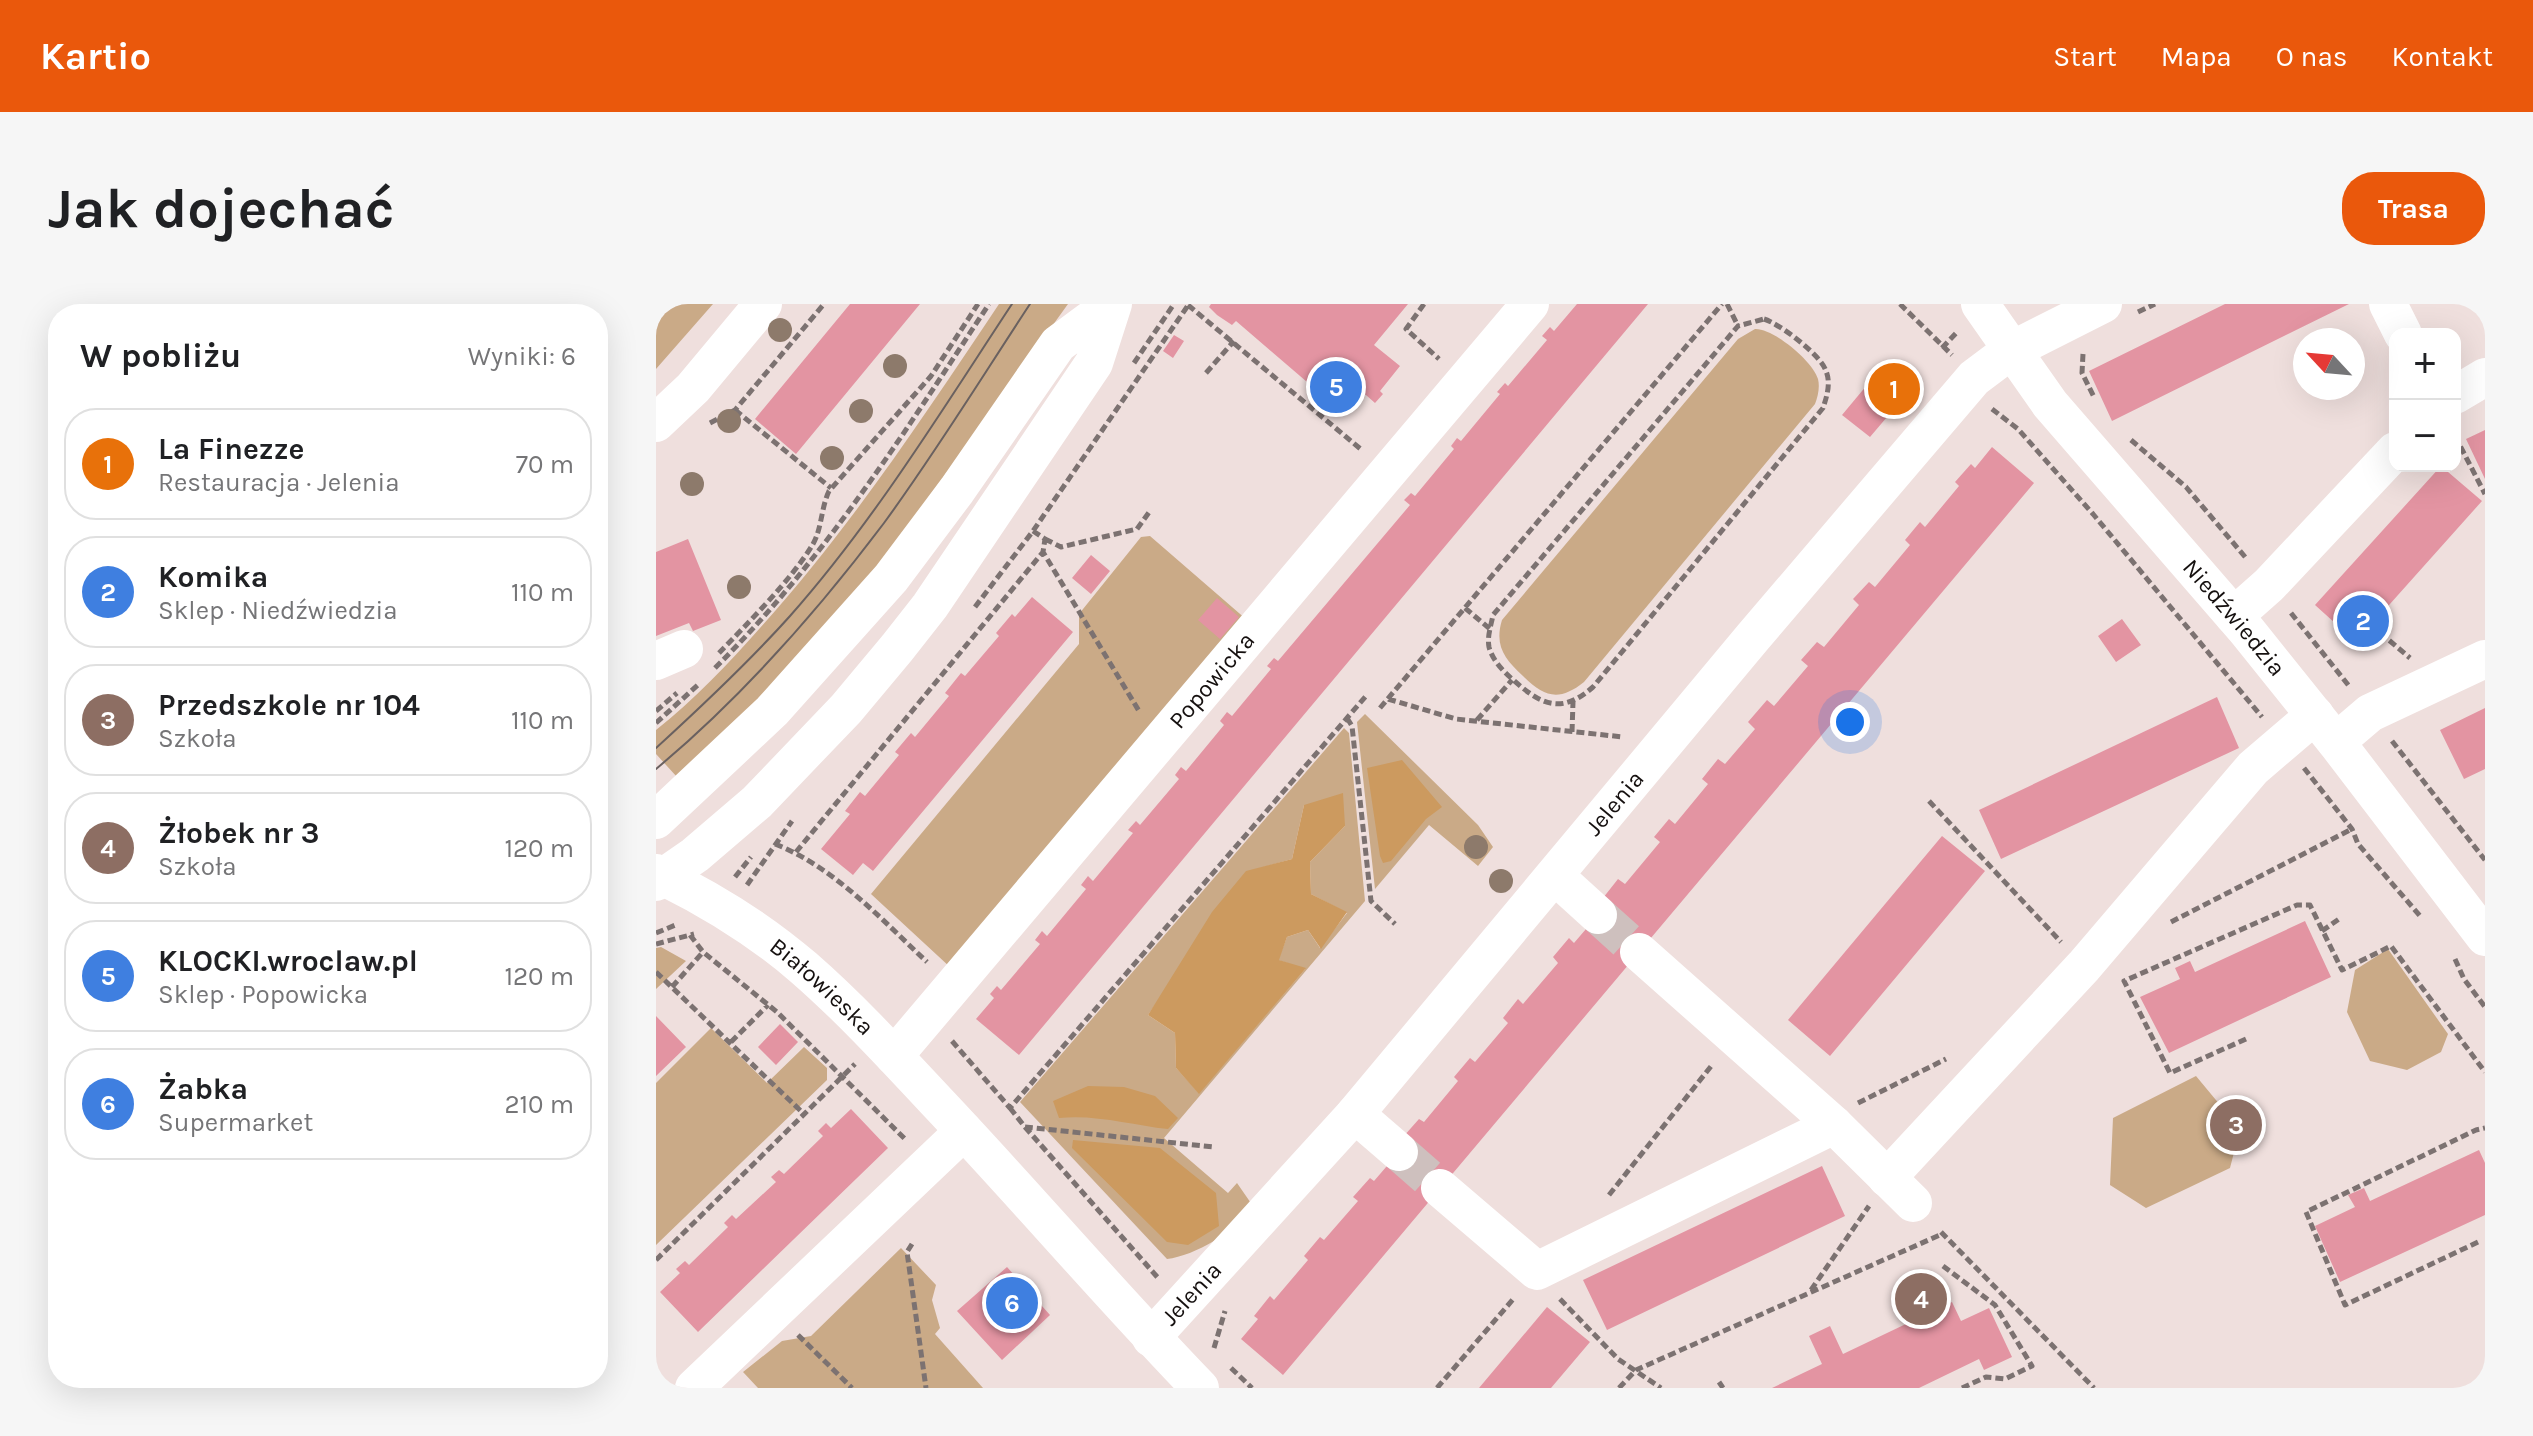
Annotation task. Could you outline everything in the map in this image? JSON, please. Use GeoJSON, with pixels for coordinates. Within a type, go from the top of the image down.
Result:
{"type":"FeatureCollection","features":[{"type":"Feature","properties":{"kind":"street"},"geometry":{"type":"LineString","coordinates":[[656,423],[693,388],[763,304]]}},
{"type":"Feature","properties":{"kind":"street"},"geometry":{"type":"LineString","coordinates":[[656,820],[772,711],[837,640],[891,578],[957,490],[1058,344],[1112,304]]}},
{"type":"Feature","properties":{"kind":"street"},"geometry":{"type":"LineString","coordinates":[[659,877],[734,822],[790,770],[906,638],[1094,363],[1112,304]]}},
{"type":"Feature","properties":{"kind":"street","name":"Popowicka"},"geometry":{"type":"LineString","coordinates":[[886,1048],[953,987],[1530,304]]}},
{"type":"Feature","properties":{"kind":"street","name":"Jelenia"},"geometry":{"type":"LineString","coordinates":[[1151,1338],[1355,1114],[1974,378],[2010,351],[2103,304]]}},
{"type":"Feature","properties":{"kind":"street"},"geometry":{"type":"LineString","coordinates":[[2388,304],[2400,328]]}},
{"type":"Feature","properties":{"kind":"street","name":"Niedźwiedzia"},"geometry":{"type":"LineString","coordinates":[[1973,313],[2010,351],[2050,404],[2234,616],[2325,728],[2475,935]]}},
{"type":"Feature","properties":{"kind":"street"},"geometry":{"type":"LineString","coordinates":[[2461,391],[2485,377]]}},
{"type":"Feature","properties":{"kind":"street"},"geometry":{"type":"LineString","coordinates":[[2234,616],[2269,585],[2389,457]]}},
{"type":"Feature","properties":{"kind":"street"},"geometry":{"type":"LineString","coordinates":[[1639,952],[1834,1125],[1900,1190],[2084,966],[2253,768],[2283,742],[2370,713],[2485,659]]}},
{"type":"Feature","properties":{"kind":"street"},"geometry":{"type":"LineString","coordinates":[[1555,876],[1598,915]]}},
{"type":"Feature","properties":{"kind":"street","name":"Białowieska"},"geometry":{"type":"LineString","coordinates":[[659,877],[743,923],[805,969],[886,1048],[1200,1388]]}},
{"type":"Feature","properties":{"kind":"street"},"geometry":{"type":"LineString","coordinates":[[1355,1114],[1399,1152]]}},
{"type":"Feature","properties":{"kind":"street"},"geometry":{"type":"LineString","coordinates":[[1440,1188],[1537,1271],[1834,1125]]}},
{"type":"Feature","properties":{"kind":"street"},"geometry":{"type":"LineString","coordinates":[[694,1388],[964,1131]]}},
{"type":"Feature","properties":{"kind":"path"},"geometry":{"type":"LineString","coordinates":[[719,419],[735,410],[824,304]]}},
{"type":"Feature","properties":{"kind":"path"},"geometry":{"type":"LineString","coordinates":[[656,711],[684,665],[790,574],[812,545],[823,502],[831,488],[931,376],[978,304]]}},
{"type":"Feature","properties":{"kind":"path"},"geometry":{"type":"LineString","coordinates":[[656,723],[771,610],[842,523],[989,304]]}},
{"type":"Feature","properties":{"kind":"path"},"geometry":{"type":"LineString","coordinates":[[1189,304],[1388,472]]}},
{"type":"Feature","properties":{"kind":"path"},"geometry":{"type":"LineString","coordinates":[[1424,304],[1406,329],[1465,381]]}},
{"type":"Feature","properties":{"kind":"path"},"geometry":{"type":"LineString","coordinates":[[1380,708],[1724,304],[1738,326]]}},
{"type":"Feature","properties":{"kind":"path"},"geometry":{"type":"LineString","coordinates":[[1900,304],[1942,348],[1963,363]]}},
{"type":"Feature","properties":{"kind":"path"},"geometry":{"type":"LineString","coordinates":[[1942,348],[1973,313]]}},
{"type":"Feature","properties":{"kind":"path"},"geometry":{"type":"LineString","coordinates":[[1754,320],[1772,321],[1821,361],[1829,384],[1823,408],[1593,687],[1573,702],[1540,701],[1501,669],[1490,650],[1493,615],[1738,326],[1754,320]]}},
{"type":"Feature","properties":{"kind":"path"},"geometry":{"type":"LineString","coordinates":[[1206,373],[1234,341]]}},
{"type":"Feature","properties":{"kind":"path"},"geometry":{"type":"LineString","coordinates":[[1988,406],[2018,429],[2084,503],[2283,742],[2352,829],[2358,844],[2426,923]]}},
{"type":"Feature","properties":{"kind":"path"},"geometry":{"type":"LineString","coordinates":[[735,410],[831,488]]}},
{"type":"Feature","properties":{"kind":"path"},"geometry":{"type":"LineString","coordinates":[[2461,448],[2485,494]]}},
{"type":"Feature","properties":{"kind":"path"},"geometry":{"type":"LineString","coordinates":[[1033,531],[1061,547],[1137,529],[1150,511]]}},
{"type":"Feature","properties":{"kind":"path"},"geometry":{"type":"LineString","coordinates":[[796,852],[1043,552],[1045,539]]}},
{"type":"Feature","properties":{"kind":"path"},"geometry":{"type":"LineString","coordinates":[[1043,552],[1158,743]]}},
{"type":"Feature","properties":{"kind":"path"},"geometry":{"type":"LineString","coordinates":[[786,567],[790,574]]}},
{"type":"Feature","properties":{"kind":"path"},"geometry":{"type":"LineString","coordinates":[[1465,608],[1490,629]]}},
{"type":"Feature","properties":{"kind":"path"},"geometry":{"type":"LineString","coordinates":[[2371,625],[2394,644]]}},
{"type":"Feature","properties":{"kind":"path"},"geometry":{"type":"LineString","coordinates":[[1476,721],[1513,679]]}},
{"type":"Feature","properties":{"kind":"path"},"geometry":{"type":"LineString","coordinates":[[1010,1108],[1366,696]]}},
{"type":"Feature","properties":{"kind":"path"},"geometry":{"type":"LineString","coordinates":[[1388,699],[1456,719],[1666,742]]}},
{"type":"Feature","properties":{"kind":"path"},"geometry":{"type":"LineString","coordinates":[[1572,732],[1573,702]]}},
{"type":"Feature","properties":{"kind":"path"},"geometry":{"type":"LineString","coordinates":[[1347,718],[1352,726],[1371,901],[1395,924]]}},
{"type":"Feature","properties":{"kind":"path"},"geometry":{"type":"LineString","coordinates":[[1929,801],[2084,966]]}},
{"type":"Feature","properties":{"kind":"path"},"geometry":{"type":"LineString","coordinates":[[2167,924],[2352,829]]}},
{"type":"Feature","properties":{"kind":"path"},"geometry":{"type":"LineString","coordinates":[[739,895],[774,844],[796,852],[860,899],[953,987]]}},
{"type":"Feature","properties":{"kind":"path"},"geometry":{"type":"LineString","coordinates":[[2246,1039],[2170,1073],[2124,981],[2297,905],[2310,905],[2342,970],[2391,946],[2485,1072]]}},
{"type":"Feature","properties":{"kind":"path"},"geometry":{"type":"LineString","coordinates":[[2322,931],[2339,919]]}},
{"type":"Feature","properties":{"kind":"path"},"geometry":{"type":"LineString","coordinates":[[656,944],[705,932]]}},
{"type":"Feature","properties":{"kind":"path"},"geometry":{"type":"LineString","coordinates":[[690,935],[703,952],[768,1005],[843,1075],[929,1164]]}},
{"type":"Feature","properties":{"kind":"path"},"geometry":{"type":"LineString","coordinates":[[2475,935],[2464,979],[2485,1007]]}},
{"type":"Feature","properties":{"kind":"path"},"geometry":{"type":"LineString","coordinates":[[672,987],[703,952]]}},
{"type":"Feature","properties":{"kind":"path"},"geometry":{"type":"LineString","coordinates":[[656,972],[804,1114]]}},
{"type":"Feature","properties":{"kind":"path"},"geometry":{"type":"LineString","coordinates":[[731,1042],[768,1005]]}},
{"type":"Feature","properties":{"kind":"path"},"geometry":{"type":"LineString","coordinates":[[943,1031],[1214,1348],[1252,1388]]}},
{"type":"Feature","properties":{"kind":"path"},"geometry":{"type":"LineString","coordinates":[[1603,1202],[1734,1035]]}},
{"type":"Feature","properties":{"kind":"path"},"geometry":{"type":"LineString","coordinates":[[656,1260],[843,1075],[886,1048]]}},
{"type":"Feature","properties":{"kind":"path"},"geometry":{"type":"LineString","coordinates":[[1834,1125],[1854,1105],[1950,1058]]}},
{"type":"Feature","properties":{"kind":"path"},"geometry":{"type":"LineString","coordinates":[[1025,1127],[1214,1147]]}},
{"type":"Feature","properties":{"kind":"path"},"geometry":{"type":"LineString","coordinates":[[2478,1242],[2345,1305],[2306,1212],[2485,1128]]}},
{"type":"Feature","properties":{"kind":"path"},"geometry":{"type":"LineString","coordinates":[[1811,1291],[1900,1190],[2094,1388]]}},
{"type":"Feature","properties":{"kind":"path"},"geometry":{"type":"LineString","coordinates":[[1619,1388],[1636,1370],[1942,1234]]}},
{"type":"Feature","properties":{"kind":"path"},"geometry":{"type":"LineString","coordinates":[[912,1244],[907,1252],[926,1388]]}},
{"type":"Feature","properties":{"kind":"path"},"geometry":{"type":"LineString","coordinates":[[1943,1266],[1995,1305],[2032,1366],[2005,1379],[1986,1377],[1962,1388]]}},
{"type":"Feature","properties":{"kind":"path"},"geometry":{"type":"LineString","coordinates":[[1437,1388],[1537,1271],[1548,1287],[1618,1359],[1661,1388]]}},
{"type":"Feature","properties":{"kind":"path"},"geometry":{"type":"LineString","coordinates":[[1214,1348],[1224,1312],[1229,1305]]}},
{"type":"Feature","properties":{"kind":"path"},"geometry":{"type":"LineString","coordinates":[[797,1333],[852,1388]]}},
{"type":"Feature","properties":{"kind":"shaded area"},"geometry":{"type":"Polygon","coordinates":[[[656,304],[713,304],[656,369],[656,304]]]}},
{"type":"Feature","properties":{"kind":"shaded area"},"geometry":{"type":"Polygon","coordinates":[[[999,304],[1068,304],[883,561],[741,718],[677,777],[656,754],[656,730],[736,655],[825,551],[886,470],[999,304]]]}},
{"type":"Feature","properties":{"kind":"shaded area"},"geometry":{"type":"Polygon","coordinates":[[[1755,329],[1782,340],[1809,363],[1819,382],[1815,404],[1584,682],[1559,694],[1538,689],[1506,658],[1499,637],[1502,620],[1738,339],[1755,329]]]}},
{"type":"Feature","properties":{"kind":"shaded area"},"geometry":{"type":"Polygon","coordinates":[[[1150,536],[1247,620],[951,968],[871,894],[1079,644],[1079,614],[1141,537],[1150,536]]]}},
{"type":"Feature","properties":{"kind":"shaded area"},"geometry":{"type":"Polygon","coordinates":[[[1365,714],[1478,825],[1493,847],[1478,866],[1429,825],[1375,889],[1357,722],[1365,714]]]}},
{"type":"Feature","properties":{"kind":"shaded area"},"geometry":{"type":"Polygon","coordinates":[[[1344,728],[1349,733],[1365,901],[1164,1138],[1228,1193],[1237,1183],[1255,1209],[1214,1241],[1190,1253],[1167,1259],[1020,1102],[1344,728]],[[1304,805],[1292,859],[1246,872],[1148,1015],[1175,1033],[1176,1068],[1199,1093],[1305,969],[1278,960],[1287,937],[1308,930],[1320,948],[1347,913],[1311,894],[1310,862],[1345,826],[1304,805]]]}},
{"type":"Feature","properties":{"kind":"shaded area"},"geometry":{"type":"Polygon","coordinates":[[[1402,760],[1442,807],[1426,819],[1391,861],[1383,863],[1367,768],[1402,760]]]}},
{"type":"Feature","properties":{"kind":"shaded area"},"geometry":{"type":"Polygon","coordinates":[[[1343,793],[1345,826],[1310,862],[1311,894],[1347,912],[1321,949],[1308,930],[1287,937],[1279,960],[1306,968],[1199,1094],[1176,1068],[1175,1033],[1148,1015],[1212,912],[1246,871],[1292,859],[1304,805],[1343,793]]]}},
{"type":"Feature","properties":{"kind":"shaded area"},"geometry":{"type":"Polygon","coordinates":[[[661,947],[686,961],[656,989],[656,948],[661,947]]]}},
{"type":"Feature","properties":{"kind":"shaded area"},"geometry":{"type":"Polygon","coordinates":[[[2388,949],[2448,1034],[2441,1052],[2407,1070],[2370,1061],[2347,1012],[2355,970],[2388,949]]]}},
{"type":"Feature","properties":{"kind":"shaded area"},"geometry":{"type":"Polygon","coordinates":[[[711,1028],[767,1083],[804,1047],[827,1068],[827,1080],[656,1245],[656,1083],[711,1028]]]}},
{"type":"Feature","properties":{"kind":"shaded area"},"geometry":{"type":"Polygon","coordinates":[[[2196,1076],[2240,1129],[2230,1168],[2146,1208],[2110,1185],[2113,1118],[2196,1076]]]}},
{"type":"Feature","properties":{"kind":"shaded area"},"geometry":{"type":"Polygon","coordinates":[[[1088,1086],[1124,1087],[1155,1096],[1178,1118],[1168,1129],[1100,1119],[1059,1118],[1053,1101],[1088,1086]]]}},
{"type":"Feature","properties":{"kind":"shaded area"},"geometry":{"type":"Polygon","coordinates":[[[1073,1140],[1160,1148],[1216,1193],[1219,1226],[1188,1245],[1167,1242],[1072,1148],[1073,1140]]]}},
{"type":"Feature","properties":{"kind":"shaded area"},"geometry":{"type":"Polygon","coordinates":[[[901,1248],[936,1285],[932,1300],[940,1328],[935,1334],[983,1388],[758,1388],[743,1372],[782,1341],[811,1336],[901,1248]]]}},
{"type":"Feature","properties":{"kind":"building"},"geometry":{"type":"Polygon","coordinates":[[[850,304],[920,304],[796,454],[755,419],[850,304]]]}},
{"type":"Feature","properties":{"kind":"building"},"geometry":{"type":"Polygon","coordinates":[[[1211,304],[1408,304],[1374,345],[1400,366],[1380,391],[1383,394],[1375,403],[1358,388],[1365,379],[1353,370],[1328,400],[1236,321],[1232,325],[1217,315],[1209,307],[1211,304]]]}},
{"type":"Feature","properties":{"kind":"building"},"geometry":{"type":"Polygon","coordinates":[[[1577,304],[1648,304],[1019,1055],[976,1019],[994,998],[990,994],[997,986],[1001,990],[1040,944],[1035,940],[1042,931],[1047,936],[1086,889],[1081,885],[1088,876],[1093,881],[1133,833],[1128,830],[1136,821],[1140,825],[1179,779],[1175,775],[1181,767],[1186,771],[1224,725],[1220,721],[1227,712],[1232,716],[1271,669],[1267,666],[1274,658],[1278,661],[1410,505],[1404,500],[1411,493],[1415,496],[1454,449],[1451,446],[1457,438],[1461,441],[1500,394],[1497,392],[1505,383],[1508,386],[1547,340],[1542,336],[1550,327],[1554,331],[1577,304]]]}},
{"type":"Feature","properties":{"kind":"building"},"geometry":{"type":"Polygon","coordinates":[[[2225,304],[2349,304],[2300,328],[2293,328],[2293,332],[2112,421],[2089,371],[2225,304]]]}},
{"type":"Feature","properties":{"kind":"building"},"geometry":{"type":"Polygon","coordinates":[[[1174,335],[1184,341],[1173,358],[1163,351],[1174,335]]]}},
{"type":"Feature","properties":{"kind":"building"},"geometry":{"type":"Polygon","coordinates":[[[1882,367],[1910,390],[1870,437],[1842,415],[1882,367]]]}},
{"type":"Feature","properties":{"kind":"building"},"geometry":{"type":"Polygon","coordinates":[[[2485,430],[2485,479],[2466,439],[2485,430]]]}},
{"type":"Feature","properties":{"kind":"building"},"geometry":{"type":"Polygon","coordinates":[[[1992,447],[2034,483],[1283,1375],[1241,1339],[1258,1319],[1254,1316],[1270,1296],[1274,1300],[1308,1260],[1304,1256],[1320,1237],[1324,1240],[1358,1201],[1353,1197],[1370,1178],[1374,1181],[1399,1152],[1403,1137],[1419,1119],[1424,1122],[1458,1081],[1454,1077],[1470,1058],[1475,1062],[1508,1023],[1503,1018],[1518,999],[1523,1004],[1558,963],[1553,957],[1569,938],[1574,943],[1598,915],[1603,898],[1618,879],[1625,884],[1660,842],[1654,837],[1669,819],[1675,824],[1708,784],[1702,779],[1718,759],[1725,764],[1755,729],[1748,722],[1767,700],[1774,706],[1808,666],[1801,660],[1817,642],[1824,647],[1859,605],[1853,599],[1869,582],[1875,587],[1910,545],[1905,540],[1920,522],[1925,527],[1959,486],[1955,482],[1971,464],[1975,468],[1992,447]]]}},
{"type":"Feature","properties":{"kind":"building"},"geometry":{"type":"Polygon","coordinates":[[[2436,472],[2448,472],[2482,501],[2356,642],[2315,605],[2436,472]]]}},
{"type":"Feature","properties":{"kind":"building"},"geometry":{"type":"Polygon","coordinates":[[[688,539],[721,620],[693,631],[689,623],[656,636],[656,552],[688,539]]]}},
{"type":"Feature","properties":{"kind":"building"},"geometry":{"type":"Polygon","coordinates":[[[1091,555],[1110,571],[1091,594],[1072,578],[1091,555]]]}},
{"type":"Feature","properties":{"kind":"building"},"geometry":{"type":"Polygon","coordinates":[[[1032,597],[1073,632],[873,871],[863,863],[853,875],[821,849],[850,814],[845,811],[860,792],[865,796],[899,755],[895,752],[911,733],[915,737],[949,696],[945,693],[961,673],[965,676],[999,636],[996,633],[1012,614],[1015,617],[1032,597]]]}},
{"type":"Feature","properties":{"kind":"building"},"geometry":{"type":"Polygon","coordinates":[[[1217,598],[1239,617],[1220,639],[1198,620],[1217,598]]]}},
{"type":"Feature","properties":{"kind":"building"},"geometry":{"type":"Polygon","coordinates":[[[2122,619],[2141,645],[2116,662],[2098,636],[2122,619]]]}},
{"type":"Feature","properties":{"kind":"building"},"geometry":{"type":"Polygon","coordinates":[[[2217,697],[2239,748],[2001,859],[1979,810],[2217,697]]]}},
{"type":"Feature","properties":{"kind":"building"},"geometry":{"type":"Polygon","coordinates":[[[2485,708],[2485,769],[2464,779],[2440,730],[2485,708]]]}},
{"type":"Feature","properties":{"kind":"building"},"geometry":{"type":"Polygon","coordinates":[[[1942,836],[1985,871],[1830,1056],[1788,1020],[1942,836]]]}},
{"type":"Feature","properties":{"kind":"building"},"geometry":{"type":"Polygon","coordinates":[[[2305,921],[2331,977],[2169,1053],[2140,997],[2180,979],[2175,968],[2190,961],[2195,972],[2305,921]]]}},
{"type":"Feature","properties":{"kind":"building"},"geometry":{"type":"Polygon","coordinates":[[[656,1016],[686,1047],[656,1076],[656,1016]]]}},
{"type":"Feature","properties":{"kind":"building"},"geometry":{"type":"Polygon","coordinates":[[[780,1024],[798,1042],[776,1065],[758,1047],[780,1024]]]}},
{"type":"Feature","properties":{"kind":"building"},"geometry":{"type":"Polygon","coordinates":[[[851,1109],[888,1148],[698,1332],[660,1292],[680,1273],[676,1269],[685,1261],[689,1265],[728,1227],[724,1223],[732,1215],[736,1219],[776,1182],[771,1177],[779,1170],[784,1174],[823,1136],[818,1131],[826,1123],[831,1128],[851,1109]]]}},
{"type":"Feature","properties":{"kind":"building"},"geometry":{"type":"Polygon","coordinates":[[[2479,1150],[2485,1163],[2485,1215],[2340,1282],[2315,1226],[2355,1207],[2348,1195],[2364,1188],[2370,1201],[2479,1150]]]}},
{"type":"Feature","properties":{"kind":"building"},"geometry":{"type":"Polygon","coordinates":[[[1822,1166],[1845,1216],[1607,1330],[1583,1280],[1822,1166]]]}},
{"type":"Feature","properties":{"kind":"building"},"geometry":{"type":"Polygon","coordinates":[[[1007,1267],[1050,1315],[1002,1360],[957,1311],[1007,1267]]]}},
{"type":"Feature","properties":{"kind":"building"},"geometry":{"type":"Polygon","coordinates":[[[1952,1302],[1961,1321],[1989,1308],[2012,1357],[1984,1370],[1979,1359],[1919,1388],[1772,1388],[1822,1364],[1809,1336],[1830,1326],[1843,1354],[1952,1302]]]}},
{"type":"Feature","properties":{"kind":"building"},"geometry":{"type":"Polygon","coordinates":[[[1547,1307],[1590,1342],[1551,1388],[1479,1388],[1547,1307]]]}},
{"type":"Feature","properties":{"kind":"tunnel"},"geometry":{"type":"LineString","coordinates":[[1598,915],[1639,952]]}},
{"type":"Feature","properties":{"kind":"tunnel"},"geometry":{"type":"LineString","coordinates":[[1399,1152],[1440,1188]]}},
{"type":"Feature","properties":{"kind":"tram line"},"geometry":{"type":"LineString","coordinates":[[656,748],[758,651],[851,542],[907,464],[1012,304]]}},
{"type":"Feature","properties":{"kind":"tram line"},"geometry":{"type":"LineString","coordinates":[[656,769],[748,683],[832,589],[903,496],[1030,304]]}},
{"type":"Feature","properties":{"kind":"place","name":"KLOCKI.wroclaw.pl"},"geometry":{"type":"Point","coordinates":[1336,387]}},
{"type":"Feature","properties":{"kind":"place","name":"La Finezze"},"geometry":{"type":"Point","coordinates":[1894,389]}},
{"type":"Feature","properties":{"kind":"place","name":"Komika"},"geometry":{"type":"Point","coordinates":[2363,621]}},
{"type":"Feature","properties":{"kind":"place","name":"Przedszkole nr 104"},"geometry":{"type":"Point","coordinates":[2236,1125]}},
{"type":"Feature","properties":{"kind":"place","name":"Żłobek nr 3"},"geometry":{"type":"Point","coordinates":[1921,1299]}},
{"type":"Feature","properties":{"kind":"place","name":"Żabka"},"geometry":{"type":"Point","coordinates":[1012,1303]}}]}
